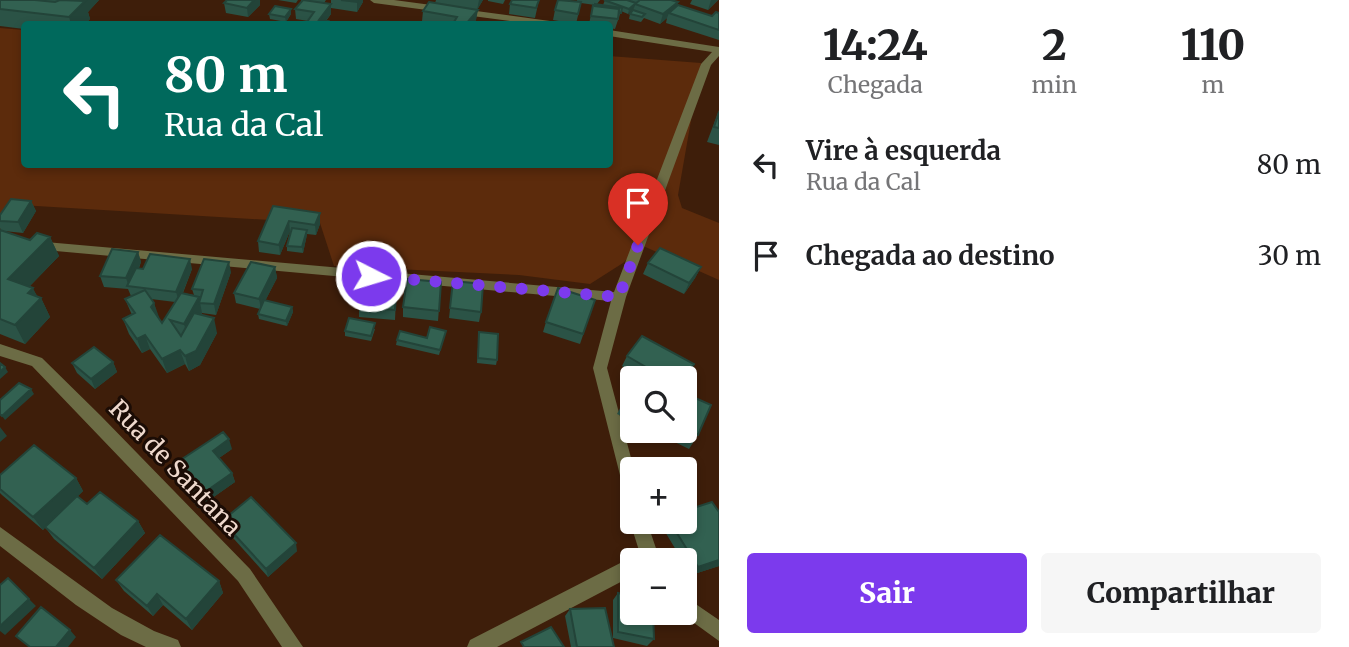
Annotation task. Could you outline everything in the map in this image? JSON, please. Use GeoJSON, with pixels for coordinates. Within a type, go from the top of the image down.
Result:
{"type":"FeatureCollection","features":[{"type":"Feature","properties":{"kind":"street"},"geometry":{"type":"LineString","coordinates":[[374,0],[528,21]]}},
{"type":"Feature","properties":{"kind":"street"},"geometry":{"type":"LineString","coordinates":[[613,34],[719,50]]}},
{"type":"Feature","properties":{"kind":"street"},"geometry":{"type":"LineString","coordinates":[[623,457],[600,368],[619,297],[706,64],[719,50]]}},
{"type":"Feature","properties":{"kind":"street"},"geometry":{"type":"LineString","coordinates":[[0,242],[619,297]]}},
{"type":"Feature","properties":{"kind":"street","name":"Rua de Santana"},"geometry":{"type":"LineString","coordinates":[[0,350],[37,362],[96,421],[244,575],[293,647]]}},
{"type":"Feature","properties":{"kind":"street"},"geometry":{"type":"LineString","coordinates":[[0,535],[74,592],[153,642],[171,647]]}},
{"type":"Feature","properties":{"kind":"street"},"geometry":{"type":"LineString","coordinates":[[477,647],[620,573]]}},
{"type":"Feature","properties":{"kind":"street"},"geometry":{"type":"LineString","coordinates":[[697,615],[719,632]]}},
{"type":"Feature","properties":{"kind":"shaded area"},"geometry":{"type":"Polygon","coordinates":[[[0,28],[21,30],[21,168],[613,168],[613,56],[701,63],[678,195],[682,208],[719,223],[719,280],[641,245],[623,263],[590,284],[519,275],[334,266],[320,223],[20,205],[0,214],[0,28]]]}},
{"type":"Feature","properties":{"kind":"building"},"geometry":{"type":"Polygon","coordinates":[[[0,0],[85,1],[69,17],[0,9],[0,0]]]}},
{"type":"Feature","properties":{"kind":"building"},"geometry":{"type":"Polygon","coordinates":[[[227,0],[254,0],[247,8],[224,3],[227,0]]]}},
{"type":"Feature","properties":{"kind":"building"},"geometry":{"type":"Polygon","coordinates":[[[303,0],[331,4],[319,20],[328,21],[308,21],[314,12],[295,9],[303,0]]]}},
{"type":"Feature","properties":{"kind":"building"},"geometry":{"type":"Polygon","coordinates":[[[512,0],[539,0],[536,8],[510,4],[512,0]]]}},
{"type":"Feature","properties":{"kind":"building"},"geometry":{"type":"Polygon","coordinates":[[[558,0],[581,2],[578,14],[555,10],[558,0]]]}},
{"type":"Feature","properties":{"kind":"building"},"geometry":{"type":"Polygon","coordinates":[[[604,0],[627,0],[636,3],[629,9],[604,0]]]}},
{"type":"Feature","properties":{"kind":"building"},"geometry":{"type":"Polygon","coordinates":[[[640,0],[678,2],[663,14],[635,4],[640,0]]]}},
{"type":"Feature","properties":{"kind":"building"},"geometry":{"type":"Polygon","coordinates":[[[429,2],[478,10],[469,21],[455,21],[457,17],[423,11],[429,2]]]}},
{"type":"Feature","properties":{"kind":"building"},"geometry":{"type":"Polygon","coordinates":[[[595,4],[622,8],[621,13],[619,9],[595,4]]]}},
{"type":"Feature","properties":{"kind":"building"},"geometry":{"type":"Polygon","coordinates":[[[593,5],[619,9],[618,19],[591,16],[593,5]]]}},
{"type":"Feature","properties":{"kind":"building"},"geometry":{"type":"Polygon","coordinates":[[[678,5],[712,16],[716,12],[719,13],[719,30],[669,13],[678,5]]]}},
{"type":"Feature","properties":{"kind":"building"},"geometry":{"type":"Polygon","coordinates":[[[275,6],[291,9],[285,17],[269,14],[275,6]]]}},
{"type":"Feature","properties":{"kind":"building"},"geometry":{"type":"Polygon","coordinates":[[[633,10],[645,14],[642,17],[630,14],[633,10]]]}},
{"type":"Feature","properties":{"kind":"building"},"geometry":{"type":"Polygon","coordinates":[[[719,112],[719,128],[714,127],[719,112]]]}},
{"type":"Feature","properties":{"kind":"building"},"geometry":{"type":"Polygon","coordinates":[[[11,199],[31,201],[18,222],[0,221],[0,215],[11,199]]]}},
{"type":"Feature","properties":{"kind":"building"},"geometry":{"type":"Polygon","coordinates":[[[273,206],[320,213],[315,225],[289,221],[279,245],[258,241],[273,206]]]}},
{"type":"Feature","properties":{"kind":"building"},"geometry":{"type":"Polygon","coordinates":[[[292,228],[307,230],[302,247],[287,246],[292,228]]]}},
{"type":"Feature","properties":{"kind":"building"},"geometry":{"type":"Polygon","coordinates":[[[0,230],[30,240],[37,233],[50,237],[8,279],[33,288],[28,293],[41,298],[15,325],[0,319],[0,230]]]}},
{"type":"Feature","properties":{"kind":"building"},"geometry":{"type":"Polygon","coordinates":[[[660,248],[701,267],[689,283],[648,263],[660,248]]]}},
{"type":"Feature","properties":{"kind":"building"},"geometry":{"type":"Polygon","coordinates":[[[112,249],[138,252],[126,278],[100,276],[112,249]]]}},
{"type":"Feature","properties":{"kind":"building"},"geometry":{"type":"Polygon","coordinates":[[[150,254],[190,259],[176,292],[127,286],[136,268],[143,269],[150,254]]]}},
{"type":"Feature","properties":{"kind":"building"},"geometry":{"type":"Polygon","coordinates":[[[204,259],[229,262],[214,304],[199,303],[203,290],[192,289],[204,259]]]}},
{"type":"Feature","properties":{"kind":"building"},"geometry":{"type":"Polygon","coordinates":[[[251,262],[275,267],[259,299],[234,293],[251,262]]]}},
{"type":"Feature","properties":{"kind":"building"},"geometry":{"type":"Polygon","coordinates":[[[363,275],[397,278],[395,310],[359,307],[363,275]]]}},
{"type":"Feature","properties":{"kind":"building"},"geometry":{"type":"Polygon","coordinates":[[[407,279],[441,282],[439,311],[403,307],[407,279]]]}},
{"type":"Feature","properties":{"kind":"building"},"geometry":{"type":"Polygon","coordinates":[[[453,281],[483,284],[481,312],[450,308],[453,281]]]}},
{"type":"Feature","properties":{"kind":"building"},"geometry":{"type":"Polygon","coordinates":[[[558,288],[595,300],[583,334],[546,322],[558,288]]]}},
{"type":"Feature","properties":{"kind":"building"},"geometry":{"type":"Polygon","coordinates":[[[145,290],[154,303],[151,307],[162,323],[181,293],[199,297],[184,324],[170,320],[181,336],[194,313],[214,318],[196,351],[185,356],[180,350],[162,359],[145,335],[137,339],[123,319],[135,313],[125,299],[145,290]]]}},
{"type":"Feature","properties":{"kind":"building"},"geometry":{"type":"Polygon","coordinates":[[[264,300],[292,307],[286,321],[258,314],[264,300]]]}},
{"type":"Feature","properties":{"kind":"building"},"geometry":{"type":"Polygon","coordinates":[[[349,318],[375,323],[371,336],[345,331],[349,318]]]}},
{"type":"Feature","properties":{"kind":"building"},"geometry":{"type":"Polygon","coordinates":[[[430,327],[446,331],[440,350],[397,340],[400,331],[427,338],[430,327]]]}},
{"type":"Feature","properties":{"kind":"building"},"geometry":{"type":"Polygon","coordinates":[[[479,332],[498,334],[497,360],[478,358],[479,332]]]}},
{"type":"Feature","properties":{"kind":"building"},"geometry":{"type":"Polygon","coordinates":[[[642,336],[694,364],[644,366],[627,356],[642,336]]]}},
{"type":"Feature","properties":{"kind":"building"},"geometry":{"type":"Polygon","coordinates":[[[94,347],[113,362],[91,379],[72,363],[94,347]]]}},
{"type":"Feature","properties":{"kind":"building"},"geometry":{"type":"Polygon","coordinates":[[[19,383],[31,389],[2,416],[0,400],[19,383]]]}},
{"type":"Feature","properties":{"kind":"building"},"geometry":{"type":"Polygon","coordinates":[[[697,399],[711,405],[697,435],[697,399]]]}},
{"type":"Feature","properties":{"kind":"building"},"geometry":{"type":"Polygon","coordinates":[[[223,432],[229,439],[213,451],[232,473],[195,499],[170,467],[223,432]]]}},
{"type":"Feature","properties":{"kind":"building"},"geometry":{"type":"Polygon","coordinates":[[[34,445],[76,478],[33,517],[0,489],[0,475],[34,445]]]}},
{"type":"Feature","properties":{"kind":"building"},"geometry":{"type":"Polygon","coordinates":[[[100,492],[138,521],[94,568],[45,527],[77,496],[87,504],[100,492]]]}},
{"type":"Feature","properties":{"kind":"building"},"geometry":{"type":"Polygon","coordinates":[[[251,497],[296,543],[266,569],[222,521],[251,497]]]}},
{"type":"Feature","properties":{"kind":"building"},"geometry":{"type":"Polygon","coordinates":[[[712,502],[719,512],[719,560],[698,567],[697,548],[686,548],[677,534],[697,534],[697,507],[712,502]]]}},
{"type":"Feature","properties":{"kind":"building"},"geometry":{"type":"Polygon","coordinates":[[[160,535],[219,581],[186,619],[157,594],[147,606],[116,580],[160,535]]]}},
{"type":"Feature","properties":{"kind":"building"},"geometry":{"type":"Polygon","coordinates":[[[8,578],[29,599],[0,626],[0,585],[8,578]]]}},
{"type":"Feature","properties":{"kind":"building"},"geometry":{"type":"Polygon","coordinates":[[[618,593],[620,625],[653,625],[654,639],[618,632],[618,593]]]}},
{"type":"Feature","properties":{"kind":"building"},"geometry":{"type":"Polygon","coordinates":[[[41,607],[70,630],[56,647],[30,647],[16,636],[41,607]]]}},
{"type":"Feature","properties":{"kind":"building"},"geometry":{"type":"Polygon","coordinates":[[[605,608],[614,647],[577,647],[570,609],[605,608]]]}},
{"type":"Feature","properties":{"kind":"building"},"geometry":{"type":"Polygon","coordinates":[[[551,627],[564,647],[524,647],[521,642],[551,627]]]}},
{"type":"Feature","properties":{"kind":"route"},"geometry":{"type":"LineString","coordinates":[[371,276],[619,297],[638,245]]}}]}
